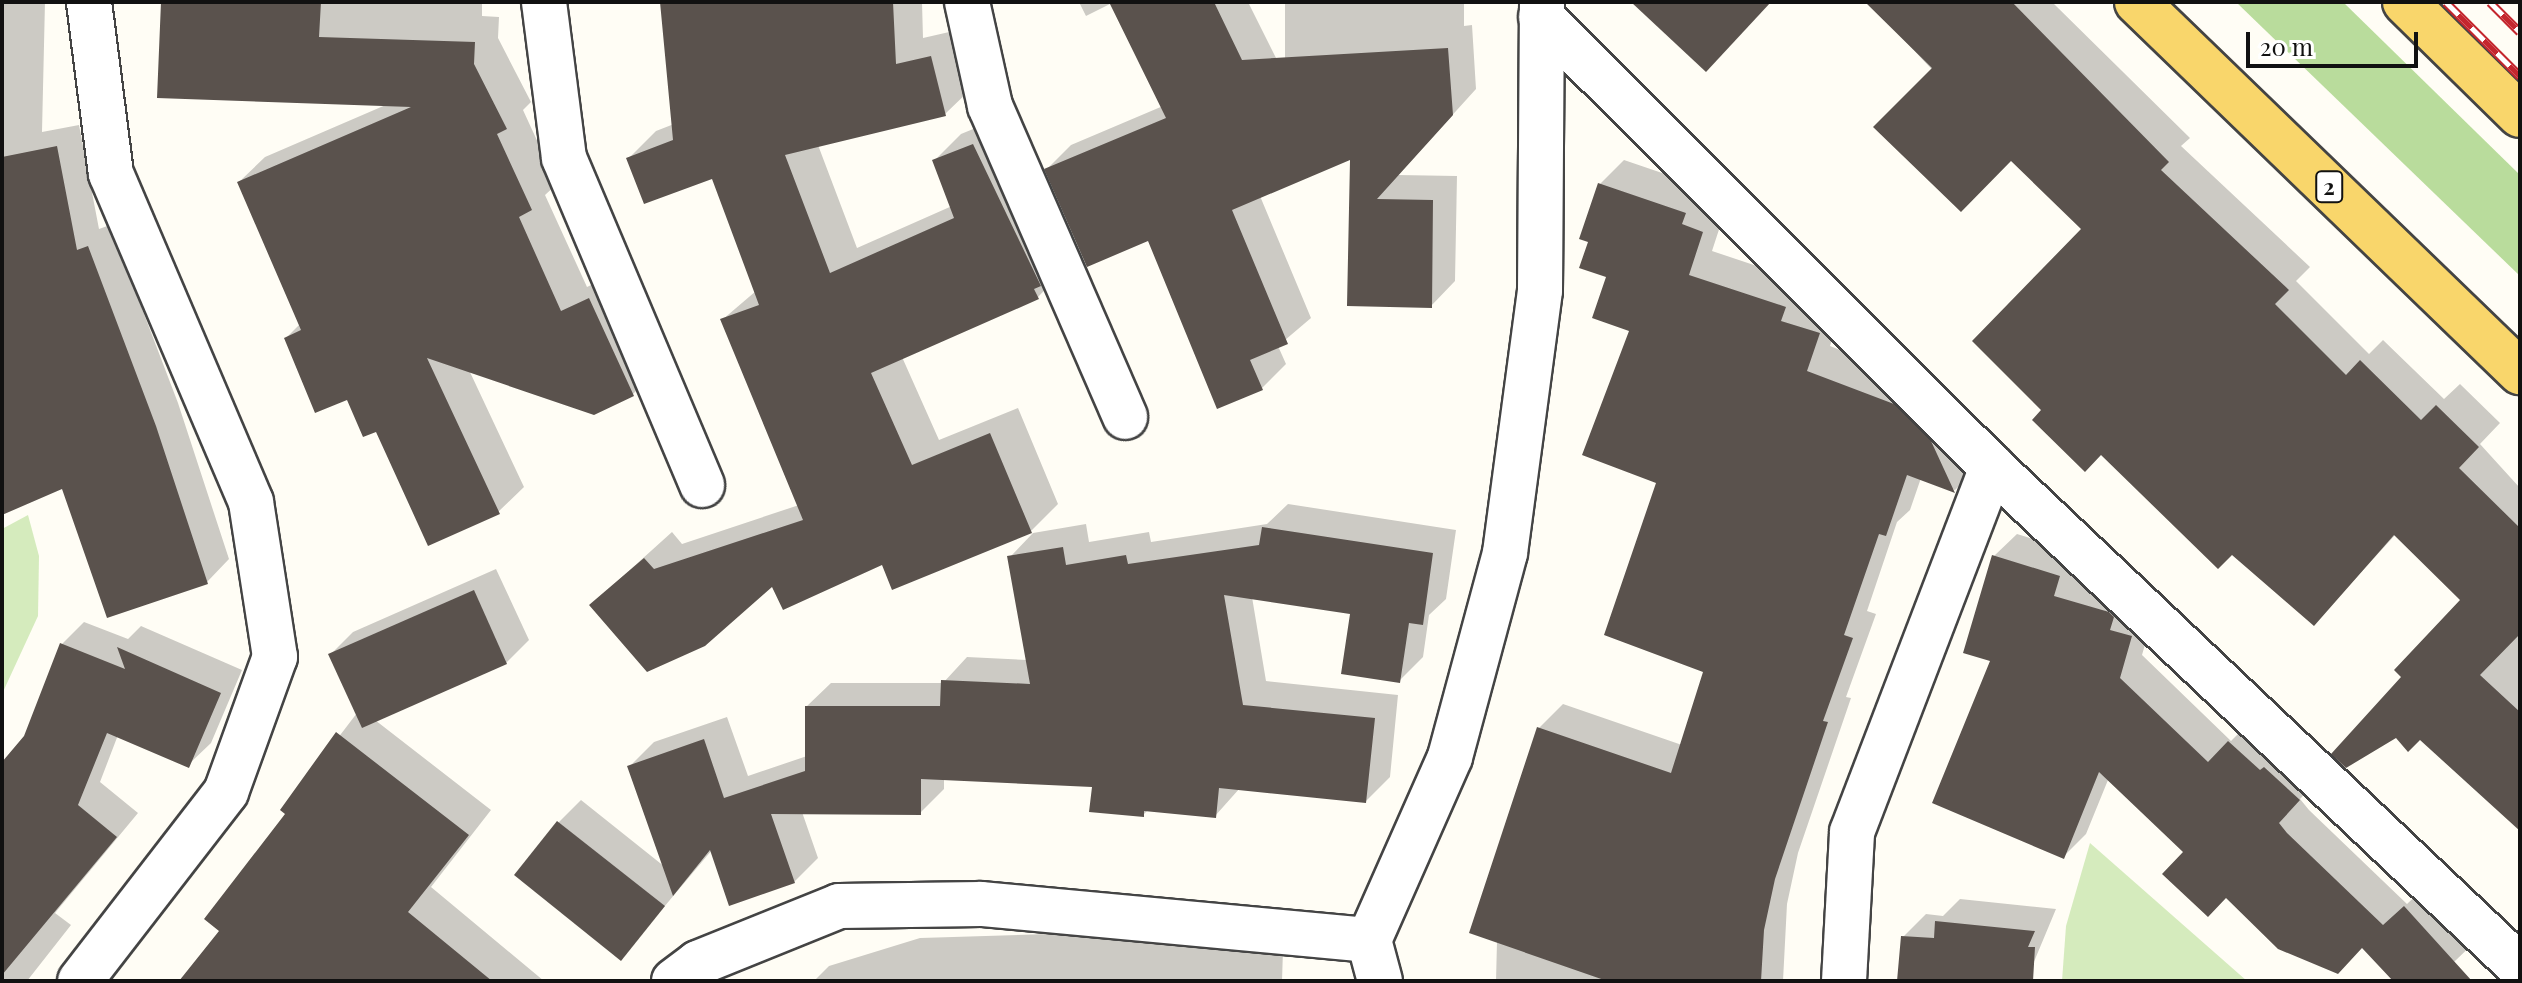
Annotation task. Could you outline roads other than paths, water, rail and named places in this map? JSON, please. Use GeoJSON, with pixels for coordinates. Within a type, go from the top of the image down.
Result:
{"type":"FeatureCollection","features":[{"type":"Feature","properties":{"kind":"main road","name":"2"},"geometry":{"type":"LineString","coordinates":[[2137,2],[2520,372]]}},
{"type":"Feature","properties":{"kind":"main road"},"geometry":{"type":"LineString","coordinates":[[2405,2],[2520,115]]}},
{"type":"Feature","properties":{"kind":"street"},"geometry":{"type":"LineString","coordinates":[[80,981],[226,792],[275,657],[251,502],[111,174],[89,2]]}},
{"type":"Feature","properties":{"kind":"street"},"geometry":{"type":"LineString","coordinates":[[544,2],[564,158],[702,485]]}},
{"type":"Feature","properties":{"kind":"street"},"geometry":{"type":"LineString","coordinates":[[967,2],[990,106],[1125,417]]}},
{"type":"Feature","properties":{"kind":"street"},"geometry":{"type":"LineString","coordinates":[[1542,9],[1992,467],[2510,970]]}},
{"type":"Feature","properties":{"kind":"street"},"geometry":{"type":"LineString","coordinates":[[674,981],[698,963],[839,906],[981,904],[1374,960],[1450,757],[1505,553],[1540,290],[1542,9]]}},
{"type":"Feature","properties":{"kind":"street"},"geometry":{"type":"LineString","coordinates":[[1844,981],[1852,832],[1992,467]]}},
{"type":"Feature","properties":{"kind":"railway"},"geometry":{"type":"LineString","coordinates":[[2446,2],[2520,76]]}},
{"type":"Feature","properties":{"kind":"railway"},"geometry":{"type":"LineString","coordinates":[[2490,2],[2520,32]]}}]}
